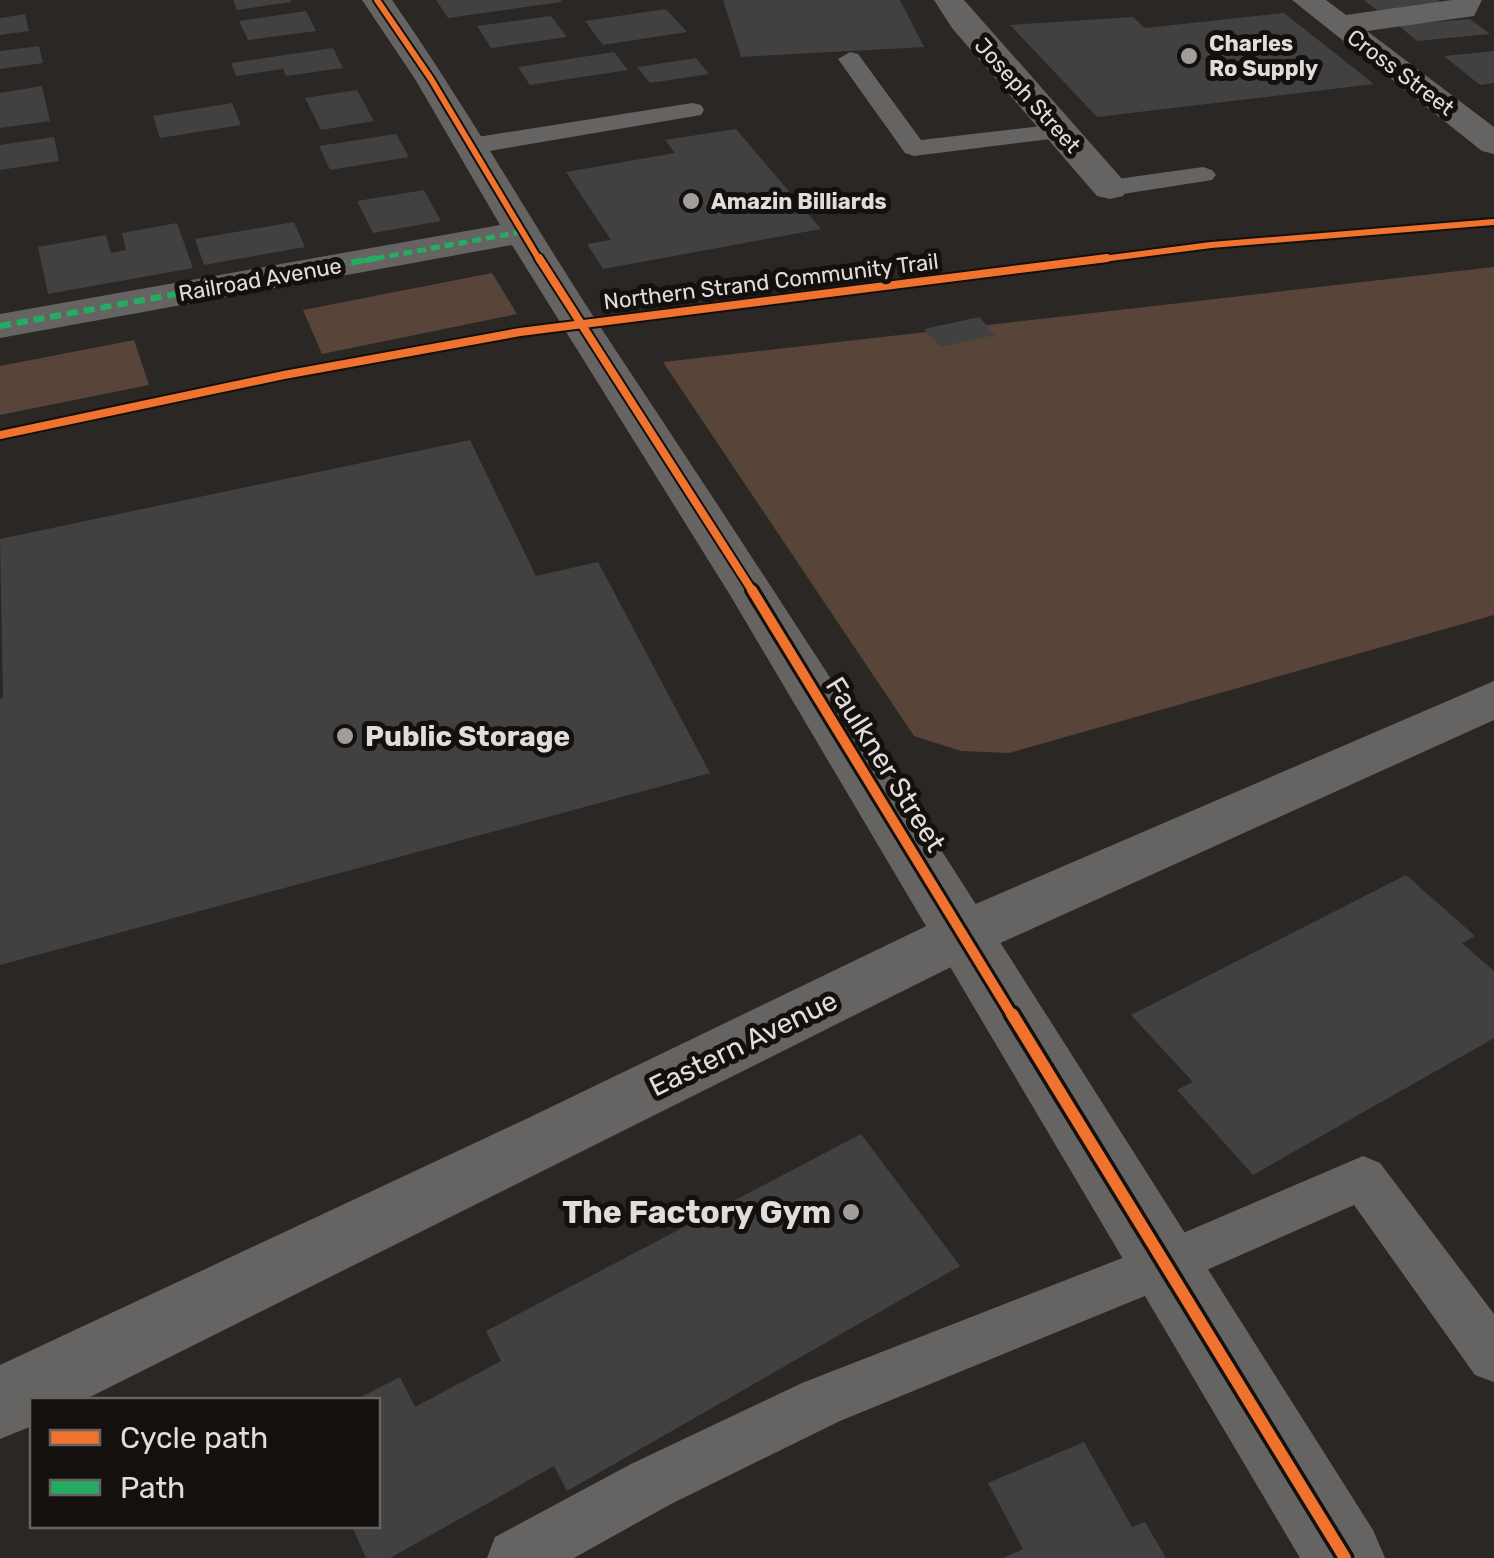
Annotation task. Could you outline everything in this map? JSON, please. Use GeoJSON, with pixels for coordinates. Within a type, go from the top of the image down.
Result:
{"type":"FeatureCollection","features":[{"type":"Feature","properties":{"kind":"street","name":"Faulkner Street"},"geometry":{"type":"LineString","coordinates":[[378,0],[521,232],[756,595],[1344,1558]]}},
{"type":"Feature","properties":{"kind":"street","name":"Joseph Street"},"geometry":{"type":"LineString","coordinates":[[949,0],[963,22],[1110,188]]}},
{"type":"Feature","properties":{"kind":"street","name":"Cross Street"},"geometry":{"type":"LineString","coordinates":[[1307,0],[1494,144]]}},
{"type":"Feature","properties":{"kind":"street"},"geometry":{"type":"LineString","coordinates":[[1339,25],[1462,10],[1468,0]]}},
{"type":"Feature","properties":{"kind":"street"},"geometry":{"type":"LineString","coordinates":[[1446,106],[1494,102]]}},
{"type":"Feature","properties":{"kind":"street","name":"Railroad Avenue"},"geometry":{"type":"LineString","coordinates":[[0,326],[521,232]]}},
{"type":"Feature","properties":{"kind":"street","name":"Eastern Avenue"},"geometry":{"type":"LineString","coordinates":[[0,1403],[548,1140],[964,934],[1494,699]]}},
{"type":"Feature","properties":{"kind":"lane"},"geometry":{"type":"LineString","coordinates":[[850,60],[914,148],[1059,131]]}},
{"type":"Feature","properties":{"kind":"lane"},"geometry":{"type":"LineString","coordinates":[[471,146],[692,110]]}},
{"type":"Feature","properties":{"kind":"lane"},"geometry":{"type":"LineString","coordinates":[[1110,188],[1203,175]]}},
{"type":"Feature","properties":{"kind":"lane"},"geometry":{"type":"LineString","coordinates":[[516,1558],[651,1484],[821,1402],[1166,1264],[1363,1178],[1494,1358]]}},
{"type":"Feature","properties":{"kind":"shaded area"},"geometry":{"type":"Polygon","coordinates":[[[1494,267],[1494,615],[1009,753],[961,751],[914,736],[663,362],[1494,267]]]}},
{"type":"Feature","properties":{"kind":"shaded area"},"geometry":{"type":"Polygon","coordinates":[[[492,273],[517,314],[322,354],[303,310],[492,273]]]}},
{"type":"Feature","properties":{"kind":"shaded area"},"geometry":{"type":"Polygon","coordinates":[[[134,340],[149,385],[0,415],[0,366],[134,340]]]}},
{"type":"Feature","properties":{"kind":"building"},"geometry":{"type":"Polygon","coordinates":[[[233,0],[291,0],[291,2],[237,10],[233,0]]]}},
{"type":"Feature","properties":{"kind":"building"},"geometry":{"type":"Polygon","coordinates":[[[436,0],[561,0],[561,2],[448,18],[436,0]]]}},
{"type":"Feature","properties":{"kind":"building"},"geometry":{"type":"Polygon","coordinates":[[[723,0],[900,0],[924,47],[741,57],[723,0]]]}},
{"type":"Feature","properties":{"kind":"building"},"geometry":{"type":"Polygon","coordinates":[[[1364,0],[1438,0],[1443,4],[1378,11],[1364,0]]]}},
{"type":"Feature","properties":{"kind":"building"},"geometry":{"type":"Polygon","coordinates":[[[666,9],[687,32],[603,45],[585,21],[666,9]]]}},
{"type":"Feature","properties":{"kind":"building"},"geometry":{"type":"Polygon","coordinates":[[[306,11],[316,31],[248,40],[239,21],[306,11]]]}},
{"type":"Feature","properties":{"kind":"building","name":"Charles Ro Supply"},"geometry":{"type":"Polygon","coordinates":[[[1284,13],[1374,84],[1097,117],[1010,25],[1133,17],[1145,28],[1284,13]]]}},
{"type":"Feature","properties":{"kind":"building"},"geometry":{"type":"Polygon","coordinates":[[[25,14],[29,31],[0,35],[0,18],[25,14]]]}},
{"type":"Feature","properties":{"kind":"building"},"geometry":{"type":"Polygon","coordinates":[[[551,16],[567,37],[491,48],[477,26],[551,16]]]}},
{"type":"Feature","properties":{"kind":"building"},"geometry":{"type":"Polygon","coordinates":[[[1470,19],[1490,34],[1417,41],[1398,25],[1470,19]]]}},
{"type":"Feature","properties":{"kind":"building"},"geometry":{"type":"Polygon","coordinates":[[[39,46],[43,63],[0,69],[0,51],[39,46]]]}},
{"type":"Feature","properties":{"kind":"building"},"geometry":{"type":"Polygon","coordinates":[[[333,48],[343,68],[286,76],[283,69],[236,76],[231,63],[333,48]]]}},
{"type":"Feature","properties":{"kind":"building"},"geometry":{"type":"Polygon","coordinates":[[[1494,51],[1494,83],[1480,85],[1444,56],[1494,51]]]}},
{"type":"Feature","properties":{"kind":"building"},"geometry":{"type":"Polygon","coordinates":[[[614,52],[628,70],[530,85],[518,67],[614,52]]]}},
{"type":"Feature","properties":{"kind":"building"},"geometry":{"type":"Polygon","coordinates":[[[696,58],[709,74],[650,83],[637,67],[696,58]]]}},
{"type":"Feature","properties":{"kind":"building"},"geometry":{"type":"Polygon","coordinates":[[[42,86],[50,121],[0,128],[0,93],[42,86]]]}},
{"type":"Feature","properties":{"kind":"building"},"geometry":{"type":"Polygon","coordinates":[[[357,90],[374,121],[321,130],[305,98],[357,90]]]}},
{"type":"Feature","properties":{"kind":"building"},"geometry":{"type":"Polygon","coordinates":[[[232,103],[241,125],[160,138],[153,116],[232,103]]]}},
{"type":"Feature","properties":{"kind":"building","name":"Amazin Billiards"},"geometry":{"type":"Polygon","coordinates":[[[736,129],[821,229],[603,269],[587,244],[611,240],[566,172],[675,153],[665,140],[736,129]]]}},
{"type":"Feature","properties":{"kind":"building"},"geometry":{"type":"Polygon","coordinates":[[[396,134],[409,157],[330,170],[319,146],[396,134]]]}},
{"type":"Feature","properties":{"kind":"building"},"geometry":{"type":"Polygon","coordinates":[[[54,137],[59,161],[0,170],[0,145],[54,137]]]}},
{"type":"Feature","properties":{"kind":"building"},"geometry":{"type":"Polygon","coordinates":[[[424,190],[441,221],[373,233],[357,201],[424,190]]]}},
{"type":"Feature","properties":{"kind":"building"},"geometry":{"type":"Polygon","coordinates":[[[294,222],[305,247],[204,265],[195,239],[294,222]]]}},
{"type":"Feature","properties":{"kind":"building"},"geometry":{"type":"Polygon","coordinates":[[[177,223],[193,268],[48,294],[38,247],[106,235],[111,253],[126,250],[122,233],[177,223]]]}},
{"type":"Feature","properties":{"kind":"building"},"geometry":{"type":"Polygon","coordinates":[[[979,317],[995,335],[940,347],[924,329],[979,317]]]}},
{"type":"Feature","properties":{"kind":"building","name":"Public Storage"},"geometry":{"type":"Polygon","coordinates":[[[470,440],[536,576],[598,562],[710,773],[0,965],[0,539],[470,440]]]}},
{"type":"Feature","properties":{"kind":"building"},"geometry":{"type":"Polygon","coordinates":[[[1406,875],[1475,936],[1462,943],[1494,971],[1494,1038],[1253,1175],[1177,1090],[1193,1082],[1131,1015],[1406,875]]]}},
{"type":"Feature","properties":{"kind":"building"},"geometry":{"type":"Polygon","coordinates":[[[861,1134],[960,1266],[567,1491],[554,1466],[390,1558],[366,1558],[353,1528],[380,1528],[380,1398],[359,1398],[400,1377],[415,1407],[501,1361],[486,1331],[861,1134]]]}},
{"type":"Feature","properties":{"kind":"building"},"geometry":{"type":"Polygon","coordinates":[[[1084,1442],[1132,1527],[1145,1522],[1166,1558],[1003,1558],[1023,1549],[988,1483],[1084,1442]]]}},
{"type":"Feature","properties":{"kind":"marked path"},"geometry":{"type":"LineString","coordinates":[[0,326],[521,232]]}},
{"type":"Feature","properties":{"kind":"cycle path"},"geometry":{"type":"LineString","coordinates":[[377,0],[431,79],[579,325],[755,595],[1345,1558]]}},
{"type":"Feature","properties":{"kind":"cycle path","name":"Northern Strand Community Trail"},"geometry":{"type":"LineString","coordinates":[[0,435],[284,375],[520,332],[1211,245],[1494,222]]}},
{"type":"Feature","properties":{"kind":"place","name":"Charles Ro Supply"},"geometry":{"type":"Point","coordinates":[1189,56]}},
{"type":"Feature","properties":{"kind":"place","name":"Amazin Billiards"},"geometry":{"type":"Point","coordinates":[691,201]}},
{"type":"Feature","properties":{"kind":"place","name":"Public Storage"},"geometry":{"type":"Point","coordinates":[345,736]}},
{"type":"Feature","properties":{"kind":"place","name":"The Factory Gym"},"geometry":{"type":"Point","coordinates":[851,1212]}}]}
